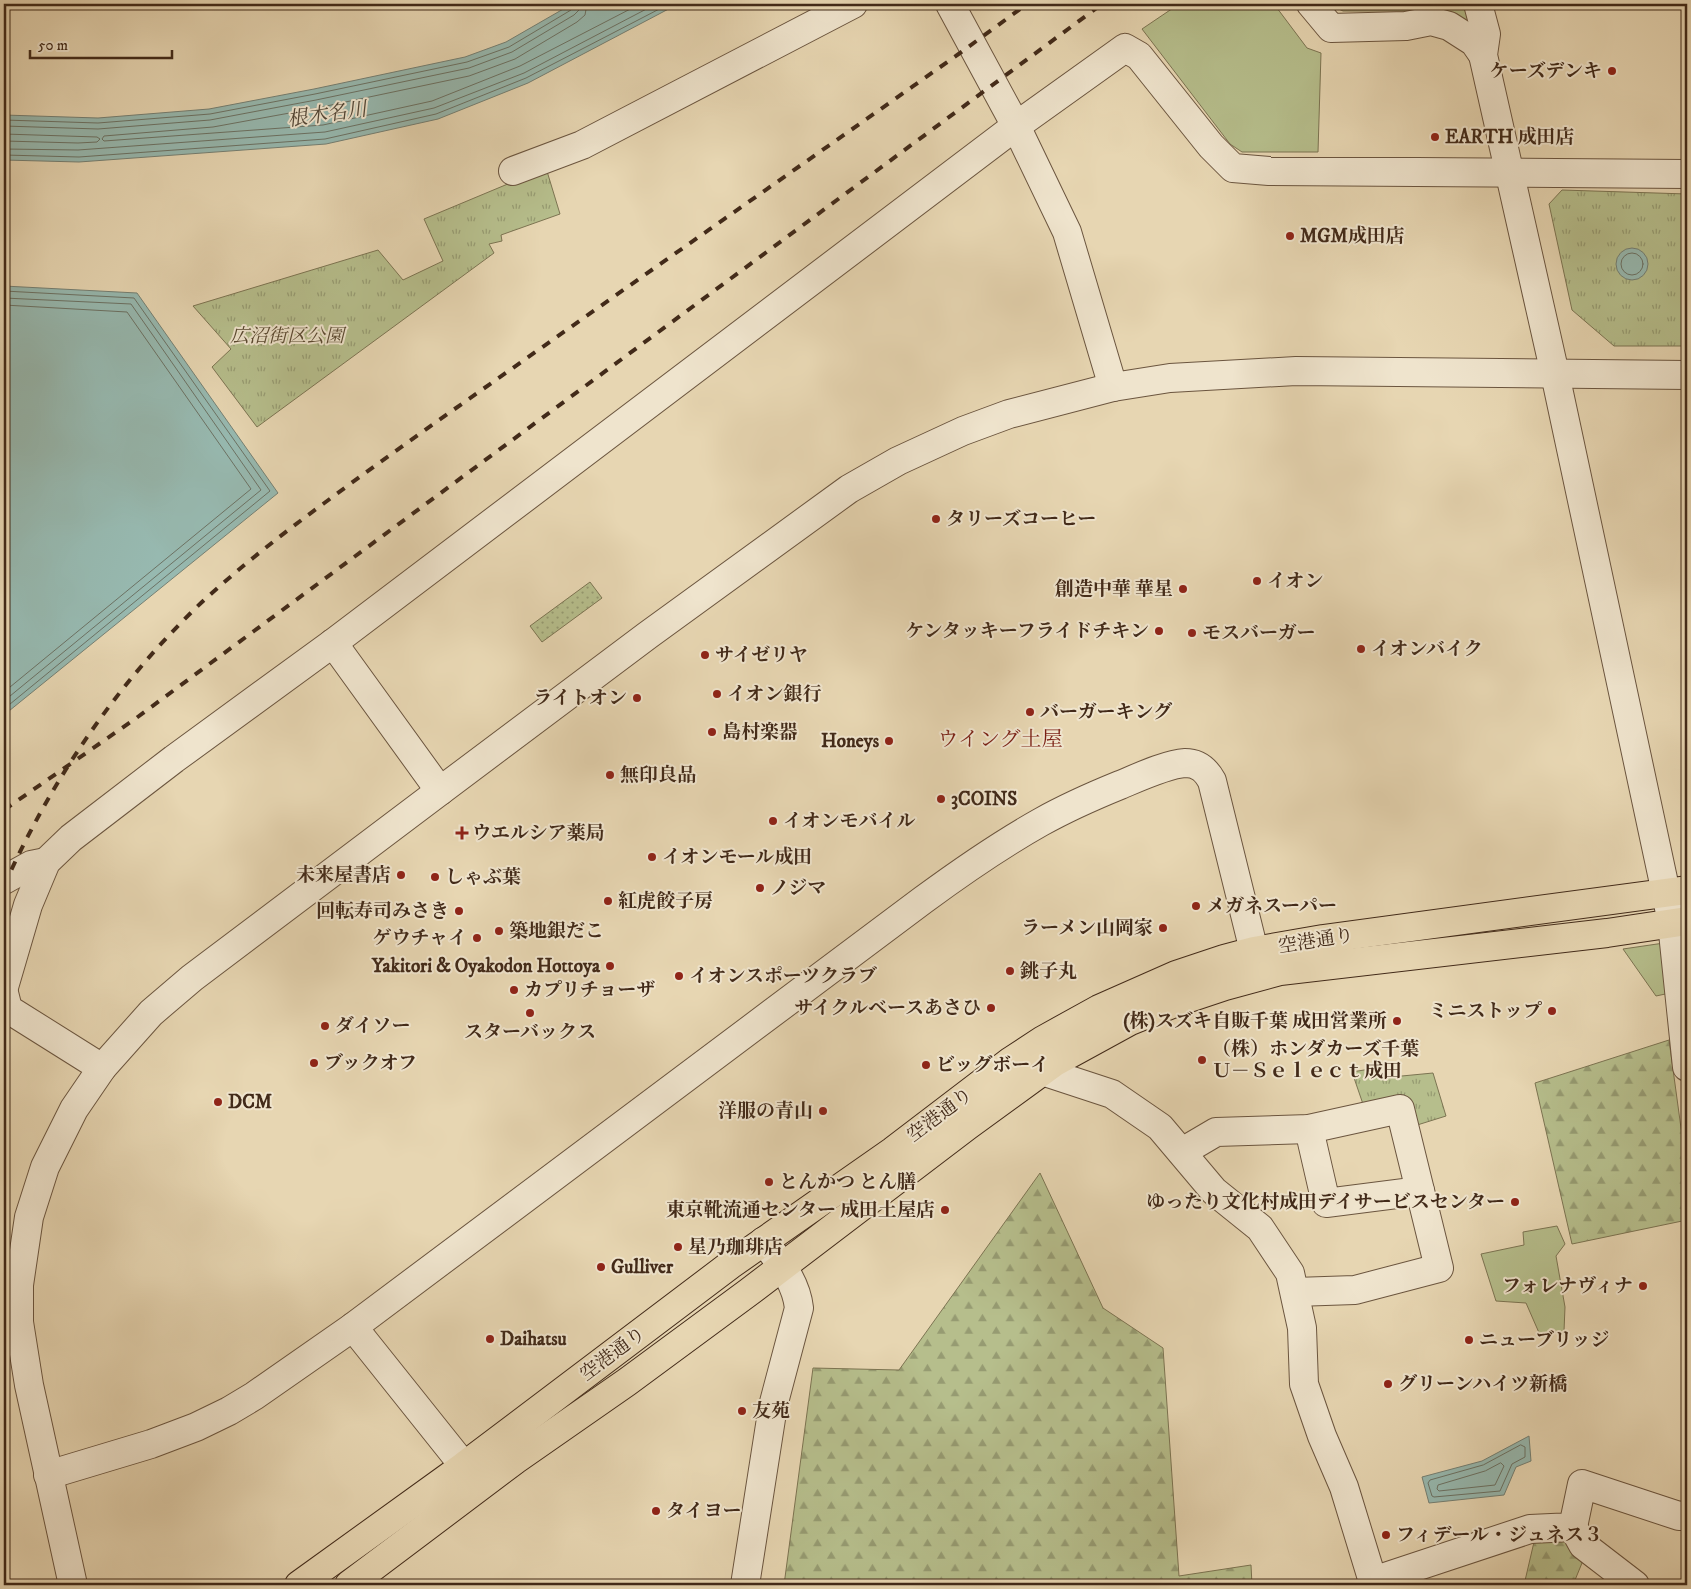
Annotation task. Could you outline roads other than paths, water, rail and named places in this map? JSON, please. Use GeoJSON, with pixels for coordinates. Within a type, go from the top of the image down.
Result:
{"type":"FeatureCollection","features":[{"type":"Feature","properties":{"kind":"highway","name":"空港通り"},"geometry":{"type":"LineString","coordinates":[[349,1585],[515,1460],[627,1382],[782,1267],[967,1126],[1033,1062],[1061,1030],[1136,992],[1176,975],[1254,951],[1324,939],[1677,892]]}},
{"type":"Feature","properties":{"kind":"highway","name":"空港通り"},"geometry":{"type":"LineString","coordinates":[[299,1585],[464,1466],[764,1240],[893,1151],[1033,1062],[1055,1062],[1130,1021],[1224,986],[1280,971],[1607,933],[1680,922]]}},
{"type":"Feature","properties":{"kind":"street"},"geometry":{"type":"LineString","coordinates":[[513,171],[582,145],[853,4]]}},
{"type":"Feature","properties":{"kind":"street"},"geometry":{"type":"LineString","coordinates":[[1312,4],[1331,28],[1406,26],[1431,20],[1449,26],[1474,42],[1483,55]]}},
{"type":"Feature","properties":{"kind":"street"},"geometry":{"type":"LineString","coordinates":[[1478,4],[1486,34],[1483,55],[1554,374],[1677,892],[1687,1067]]}},
{"type":"Feature","properties":{"kind":"street"},"geometry":{"type":"LineString","coordinates":[[955,12],[1016,126],[1067,232],[1113,387]]}},
{"type":"Feature","properties":{"kind":"street"},"geometry":{"type":"LineString","coordinates":[[4,987],[28,905],[46,862],[71,838],[174,759],[333,643],[1016,126],[1125,48],[1140,56],[1211,146],[1233,168],[1269,171],[1687,174]]}},
{"type":"Feature","properties":{"kind":"street"},"geometry":{"type":"LineString","coordinates":[[73,1585],[48,1475],[24,1358],[19,1322],[19,1285],[28,1217],[45,1167],[74,1109],[102,1068],[151,1013],[192,978],[440,790],[848,489],[898,461],[963,431],[1009,414],[1113,387],[1170,378],[1296,371],[1687,375]]}},
{"type":"Feature","properties":{"kind":"street"},"geometry":{"type":"LineString","coordinates":[[333,643],[440,790]]}},
{"type":"Feature","properties":{"kind":"street"},"geometry":{"type":"LineString","coordinates":[[48,1475],[151,1444],[196,1427],[229,1411],[279,1380],[353,1327],[892,922],[974,863],[1042,821],[1137,777],[1186,763],[1199,766],[1206,771],[1212,781],[1254,951]]}},
{"type":"Feature","properties":{"kind":"street"},"geometry":{"type":"LineString","coordinates":[[4,880],[30,865],[46,862]]}},
{"type":"Feature","properties":{"kind":"street"},"geometry":{"type":"LineString","coordinates":[[4,993],[8,1009],[102,1068]]}},
{"type":"Feature","properties":{"kind":"street"},"geometry":{"type":"LineString","coordinates":[[1033,1062],[1112,1094],[1160,1127],[1214,1191],[1260,1228],[1290,1273],[1302,1328],[1304,1384],[1322,1436],[1344,1487],[1373,1583],[1530,1529],[1573,1527]]}},
{"type":"Feature","properties":{"kind":"street"},"geometry":{"type":"LineString","coordinates":[[1182,1152],[1216,1132],[1309,1128],[1400,1109],[1439,1268],[1355,1290],[1295,1292]]}},
{"type":"Feature","properties":{"kind":"street"},"geometry":{"type":"LineString","coordinates":[[1309,1128],[1326,1202],[1420,1191]]}},
{"type":"Feature","properties":{"kind":"street"},"geometry":{"type":"LineString","coordinates":[[745,1585],[773,1406],[799,1308],[798,1297],[793,1283],[764,1240]]}},
{"type":"Feature","properties":{"kind":"street"},"geometry":{"type":"LineString","coordinates":[[353,1327],[464,1466]]}},
{"type":"Feature","properties":{"kind":"street"},"geometry":{"type":"LineString","coordinates":[[1635,1585],[1583,1545],[1573,1527],[1582,1484],[1679,1516],[1687,1515]]}},
{"type":"Feature","properties":{"kind":"water","name":"根木名川"},"geometry":{"type":"Polygon","coordinates":[[[572,4],[678,4],[528,83],[438,119],[326,144],[79,162],[4,160],[4,115],[98,118],[209,109],[314,89],[465,57],[506,42],[572,4]]]}},
{"type":"Feature","properties":{"kind":"water"},"geometry":{"type":"Polygon","coordinates":[[[1632,248],[1638,249],[1643,253],[1647,258],[1647,270],[1643,275],[1638,279],[1632,280],[1626,279],[1621,275],[1617,270],[1616,264],[1617,258],[1621,253],[1626,249],[1632,248]]]}},
{"type":"Feature","properties":{"kind":"water"},"geometry":{"type":"Polygon","coordinates":[[[4,286],[137,293],[278,493],[4,715],[4,286]]]}},
{"type":"Feature","properties":{"kind":"water"},"geometry":{"type":"Polygon","coordinates":[[[1529,1436],[1531,1461],[1516,1467],[1504,1495],[1429,1503],[1422,1477],[1482,1461],[1529,1436]]]}},
{"type":"Feature","properties":{"kind":"railway"},"geometry":{"type":"LineString","coordinates":[[4,886],[43,808],[89,734],[142,665],[171,633],[231,576],[292,527],[399,448],[1027,4]]}},
{"type":"Feature","properties":{"kind":"railway"},"geometry":{"type":"LineString","coordinates":[[4,810],[135,719],[1102,4]]}},
{"type":"Feature","properties":{"kind":"place","name":"ケーズデンキ"},"geometry":{"type":"Point","coordinates":[1612,71]}},
{"type":"Feature","properties":{"kind":"place","name":"EARTH 成田店"},"geometry":{"type":"Point","coordinates":[1435,137]}},
{"type":"Feature","properties":{"kind":"place","name":"MGM成田店"},"geometry":{"type":"Point","coordinates":[1290,236]}},
{"type":"Feature","properties":{"kind":"place","name":"タリーズコーヒー"},"geometry":{"type":"Point","coordinates":[936,519]}},
{"type":"Feature","properties":{"kind":"place","name":"イオン"},"geometry":{"type":"Point","coordinates":[1257,581]}},
{"type":"Feature","properties":{"kind":"place","name":"創造中華 華星"},"geometry":{"type":"Point","coordinates":[1183,589]}},
{"type":"Feature","properties":{"kind":"place","name":"ケンタッキーフライドチキン"},"geometry":{"type":"Point","coordinates":[1159,631]}},
{"type":"Feature","properties":{"kind":"place","name":"モスバーガー"},"geometry":{"type":"Point","coordinates":[1192,633]}},
{"type":"Feature","properties":{"kind":"place","name":"イオンバイク"},"geometry":{"type":"Point","coordinates":[1361,649]}},
{"type":"Feature","properties":{"kind":"place","name":"サイゼリヤ"},"geometry":{"type":"Point","coordinates":[705,655]}},
{"type":"Feature","properties":{"kind":"place","name":"イオン銀行"},"geometry":{"type":"Point","coordinates":[717,694]}},
{"type":"Feature","properties":{"kind":"place","name":"ライトオン"},"geometry":{"type":"Point","coordinates":[637,698]}},
{"type":"Feature","properties":{"kind":"place","name":"バーガーキング"},"geometry":{"type":"Point","coordinates":[1030,712]}},
{"type":"Feature","properties":{"kind":"place","name":"島村楽器"},"geometry":{"type":"Point","coordinates":[712,732]}},
{"type":"Feature","properties":{"kind":"place","name":"Honeys"},"geometry":{"type":"Point","coordinates":[889,741]}},
{"type":"Feature","properties":{"kind":"place","name":"無印良品"},"geometry":{"type":"Point","coordinates":[610,775]}},
{"type":"Feature","properties":{"kind":"place","name":"3COINS"},"geometry":{"type":"Point","coordinates":[941,799]}},
{"type":"Feature","properties":{"kind":"place","name":"イオンモバイル"},"geometry":{"type":"Point","coordinates":[773,821]}},
{"type":"Feature","properties":{"kind":"place","name":"ウエルシア薬局"},"geometry":{"type":"Point","coordinates":[462,833]}},
{"type":"Feature","properties":{"kind":"place","name":"イオンモール成田"},"geometry":{"type":"Point","coordinates":[652,857]}},
{"type":"Feature","properties":{"kind":"place","name":"未来屋書店"},"geometry":{"type":"Point","coordinates":[401,875]}},
{"type":"Feature","properties":{"kind":"place","name":"しゃぶ葉"},"geometry":{"type":"Point","coordinates":[435,877]}},
{"type":"Feature","properties":{"kind":"place","name":"ノジマ"},"geometry":{"type":"Point","coordinates":[760,888]}},
{"type":"Feature","properties":{"kind":"place","name":"紅虎餃子房"},"geometry":{"type":"Point","coordinates":[608,901]}},
{"type":"Feature","properties":{"kind":"place","name":"メガネスーパー"},"geometry":{"type":"Point","coordinates":[1196,906]}},
{"type":"Feature","properties":{"kind":"place","name":"回転寿司みさき"},"geometry":{"type":"Point","coordinates":[459,911]}},
{"type":"Feature","properties":{"kind":"place","name":"ラーメン山岡家"},"geometry":{"type":"Point","coordinates":[1163,928]}},
{"type":"Feature","properties":{"kind":"place","name":"築地銀だこ"},"geometry":{"type":"Point","coordinates":[499,931]}},
{"type":"Feature","properties":{"kind":"place","name":"ゲウチャイ"},"geometry":{"type":"Point","coordinates":[477,938]}},
{"type":"Feature","properties":{"kind":"place","name":"Yakitori & Oyakodon Hottoya"},"geometry":{"type":"Point","coordinates":[610,966]}},
{"type":"Feature","properties":{"kind":"place","name":"銚子丸"},"geometry":{"type":"Point","coordinates":[1010,971]}},
{"type":"Feature","properties":{"kind":"place","name":"イオンスポーツクラブ"},"geometry":{"type":"Point","coordinates":[679,976]}},
{"type":"Feature","properties":{"kind":"place","name":"カプリチョーザ"},"geometry":{"type":"Point","coordinates":[514,990]}},
{"type":"Feature","properties":{"kind":"place","name":"サイクルベースあさひ"},"geometry":{"type":"Point","coordinates":[991,1008]}},
{"type":"Feature","properties":{"kind":"place","name":"ミニストップ"},"geometry":{"type":"Point","coordinates":[1552,1011]}},
{"type":"Feature","properties":{"kind":"place","name":"スターバックス"},"geometry":{"type":"Point","coordinates":[530,1013]}},
{"type":"Feature","properties":{"kind":"place","name":"(株)スズキ自販千葉 成田営業所"},"geometry":{"type":"Point","coordinates":[1397,1021]}},
{"type":"Feature","properties":{"kind":"place","name":"ダイソー"},"geometry":{"type":"Point","coordinates":[325,1026]}},
{"type":"Feature","properties":{"kind":"place","name":"（株）ホンダカーズ千葉 Ｕ－Ｓｅｌｅｃｔ成田"},"geometry":{"type":"Point","coordinates":[1202,1060]}},
{"type":"Feature","properties":{"kind":"place","name":"ブックオフ"},"geometry":{"type":"Point","coordinates":[314,1063]}},
{"type":"Feature","properties":{"kind":"place","name":"ビッグボーイ"},"geometry":{"type":"Point","coordinates":[926,1065]}},
{"type":"Feature","properties":{"kind":"place","name":"DCM"},"geometry":{"type":"Point","coordinates":[218,1102]}},
{"type":"Feature","properties":{"kind":"place","name":"洋服の青山"},"geometry":{"type":"Point","coordinates":[823,1111]}},
{"type":"Feature","properties":{"kind":"place","name":"とんかつ とん膳"},"geometry":{"type":"Point","coordinates":[769,1182]}},
{"type":"Feature","properties":{"kind":"place","name":"ゆったり文化村成田デイサービスセンター"},"geometry":{"type":"Point","coordinates":[1515,1202]}},
{"type":"Feature","properties":{"kind":"place","name":"東京靴流通センター 成田土屋店"},"geometry":{"type":"Point","coordinates":[945,1210]}},
{"type":"Feature","properties":{"kind":"place","name":"星乃珈琲店"},"geometry":{"type":"Point","coordinates":[678,1247]}},
{"type":"Feature","properties":{"kind":"place","name":"Gulliver"},"geometry":{"type":"Point","coordinates":[601,1267]}},
{"type":"Feature","properties":{"kind":"place","name":"フォレナヴィナ"},"geometry":{"type":"Point","coordinates":[1643,1286]}},
{"type":"Feature","properties":{"kind":"place","name":"Daihatsu"},"geometry":{"type":"Point","coordinates":[490,1339]}},
{"type":"Feature","properties":{"kind":"place","name":"ニューブリッジ"},"geometry":{"type":"Point","coordinates":[1469,1340]}},
{"type":"Feature","properties":{"kind":"place","name":"グリーンハイツ新橋"},"geometry":{"type":"Point","coordinates":[1388,1384]}},
{"type":"Feature","properties":{"kind":"place","name":"友苑"},"geometry":{"type":"Point","coordinates":[742,1411]}},
{"type":"Feature","properties":{"kind":"place","name":"タイヨー"},"geometry":{"type":"Point","coordinates":[656,1511]}},
{"type":"Feature","properties":{"kind":"place","name":"フィデール・ジュネス３"},"geometry":{"type":"Point","coordinates":[1386,1535]}},
{"type":"Feature","properties":{"kind":"district","name":"ウイング土屋"},"geometry":{"type":"Point","coordinates":[1000,740]}},
{"type":"Feature","properties":{"kind":"park label","name":"広沼街区公園"},"geometry":{"type":"Point","coordinates":[287,336]}}]}
